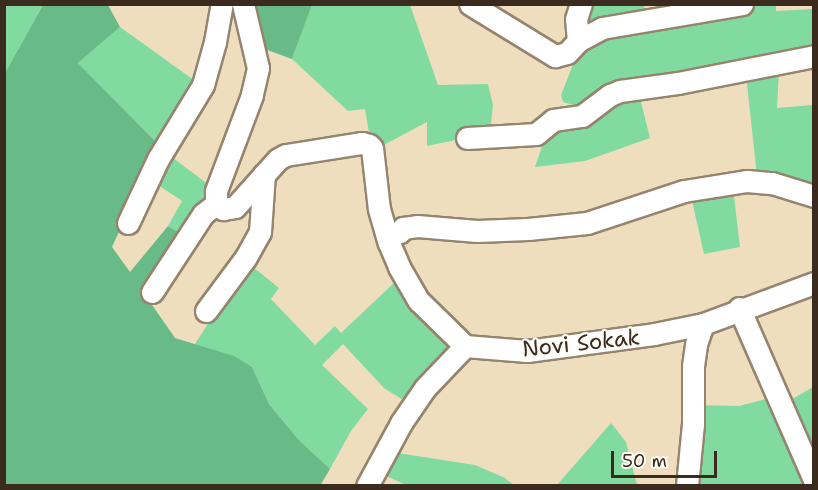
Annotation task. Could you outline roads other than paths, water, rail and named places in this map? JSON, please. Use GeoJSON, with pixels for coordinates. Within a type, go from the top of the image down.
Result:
{"type":"FeatureCollection","features":[{"type":"Feature","properties":{"kind":"street"},"geometry":{"type":"LineString","coordinates":[[128,223],[158,159],[203,85],[215,42],[222,4]]}},
{"type":"Feature","properties":{"kind":"street"},"geometry":{"type":"LineString","coordinates":[[216,204],[216,191],[252,96],[258,68],[243,4]]}},
{"type":"Feature","properties":{"kind":"street"},"geometry":{"type":"LineString","coordinates":[[470,4],[549,55],[567,53],[578,41],[602,28],[742,4]]}},
{"type":"Feature","properties":{"kind":"street"},"geometry":{"type":"LineString","coordinates":[[578,41],[576,19],[580,4]]}},
{"type":"Feature","properties":{"kind":"street"},"geometry":{"type":"LineString","coordinates":[[467,138],[536,134],[553,120],[582,116],[610,95],[620,91],[678,83],[813,56]]}},
{"type":"Feature","properties":{"kind":"street"},"geometry":{"type":"LineString","coordinates":[[216,204],[223,209],[235,207],[264,174],[286,155],[362,143],[371,146],[378,202],[389,243],[399,267],[419,301],[465,346],[425,388],[401,423],[367,486]]}},
{"type":"Feature","properties":{"kind":"street"},"geometry":{"type":"LineString","coordinates":[[206,310],[246,257],[260,232],[264,174]]}},
{"type":"Feature","properties":{"kind":"street"},"geometry":{"type":"LineString","coordinates":[[400,232],[403,228],[417,226],[477,231],[528,230],[587,223],[684,191],[747,181],[772,183],[813,196]]}},
{"type":"Feature","properties":{"kind":"street"},"geometry":{"type":"LineString","coordinates":[[152,292],[203,214],[216,204]]}},
{"type":"Feature","properties":{"kind":"street","name":"Novi Sokak"},"geometry":{"type":"LineString","coordinates":[[465,346],[527,351],[562,349],[703,324],[739,308],[813,283]]}},
{"type":"Feature","properties":{"kind":"street"},"geometry":{"type":"LineString","coordinates":[[739,308],[813,480]]}},
{"type":"Feature","properties":{"kind":"street"},"geometry":{"type":"LineString","coordinates":[[687,486],[693,424],[693,366],[696,344],[703,324]]}}]}
